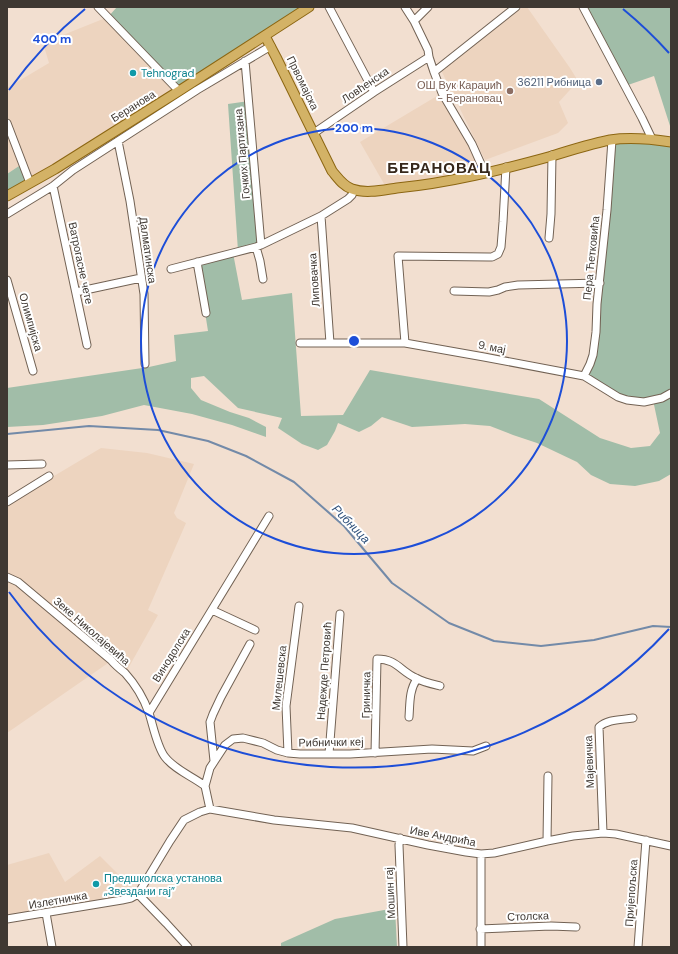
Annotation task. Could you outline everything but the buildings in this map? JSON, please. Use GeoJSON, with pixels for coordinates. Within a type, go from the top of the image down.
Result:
{"type":"FeatureCollection","features":[{"type":"Feature","properties":{"kind":"main road","name":"Беранова"},"geometry":{"type":"LineString","coordinates":[[7,196],[55,169],[309,7]]}},
{"type":"Feature","properties":{"kind":"main road","name":"Првомајска"},"geometry":{"type":"LineString","coordinates":[[265,36],[332,170],[338,179],[354,190]]}},
{"type":"Feature","properties":{"kind":"main road"},"geometry":{"type":"LineString","coordinates":[[354,190],[368,191],[413,187],[485,173],[612,140],[652,139],[671,142]]}},
{"type":"Feature","properties":{"kind":"street"},"geometry":{"type":"LineString","coordinates":[[98,7],[179,91]]}},
{"type":"Feature","properties":{"kind":"street"},"geometry":{"type":"LineString","coordinates":[[329,7],[374,92]]}},
{"type":"Feature","properties":{"kind":"street"},"geometry":{"type":"LineString","coordinates":[[405,7],[414,21],[428,50],[442,93],[472,144],[485,173]]}},
{"type":"Feature","properties":{"kind":"street"},"geometry":{"type":"LineString","coordinates":[[414,21],[428,7]]}},
{"type":"Feature","properties":{"kind":"street"},"geometry":{"type":"LineString","coordinates":[[434,71],[516,7]]}},
{"type":"Feature","properties":{"kind":"street"},"geometry":{"type":"LineString","coordinates":[[584,7],[652,139]]}},
{"type":"Feature","properties":{"kind":"street","name":"Беранова"},"geometry":{"type":"LineString","coordinates":[[7,214],[53,186],[73,170],[197,90],[270,46]]}},
{"type":"Feature","properties":{"kind":"street","name":"Ловћенска"},"geometry":{"type":"LineString","coordinates":[[314,134],[374,92],[430,57]]}},
{"type":"Feature","properties":{"kind":"street","name":"Гочких Партизана"},"geometry":{"type":"LineString","coordinates":[[245,61],[258,246],[263,279]]}},
{"type":"Feature","properties":{"kind":"street"},"geometry":{"type":"LineString","coordinates":[[418,64],[425,65],[434,71]]}},
{"type":"Feature","properties":{"kind":"street"},"geometry":{"type":"LineString","coordinates":[[7,123],[30,183]]}},
{"type":"Feature","properties":{"kind":"street","name":"Пера Ћетковића"},"geometry":{"type":"LineString","coordinates":[[584,376],[593,354],[596,332],[597,304],[607,210],[612,140]]}},
{"type":"Feature","properties":{"kind":"street","name":"Далматинска"},"geometry":{"type":"LineString","coordinates":[[118,141],[130,201],[144,299],[145,364]]}},
{"type":"Feature","properties":{"kind":"street"},"geometry":{"type":"LineString","coordinates":[[549,238],[552,156]]}},
{"type":"Feature","properties":{"kind":"street"},"geometry":{"type":"LineString","coordinates":[[405,343],[398,256],[496,256],[500,252],[506,168]]}},
{"type":"Feature","properties":{"kind":"street"},"geometry":{"type":"LineString","coordinates":[[55,169],[62,178]]}},
{"type":"Feature","properties":{"kind":"street","name":"Ватрогасне чете"},"geometry":{"type":"LineString","coordinates":[[53,186],[87,345]]}},
{"type":"Feature","properties":{"kind":"street"},"geometry":{"type":"LineString","coordinates":[[171,269],[258,246],[321,216],[348,199],[354,190]]}},
{"type":"Feature","properties":{"kind":"street","name":"Липовачка"},"geometry":{"type":"LineString","coordinates":[[321,216],[330,343]]}},
{"type":"Feature","properties":{"kind":"street"},"geometry":{"type":"LineString","coordinates":[[197,262],[206,313]]}},
{"type":"Feature","properties":{"kind":"street"},"geometry":{"type":"LineString","coordinates":[[76,292],[141,278]]}},
{"type":"Feature","properties":{"kind":"street","name":"Олимпијска"},"geometry":{"type":"LineString","coordinates":[[7,280],[33,371]]}},
{"type":"Feature","properties":{"kind":"street"},"geometry":{"type":"LineString","coordinates":[[454,291],[489,292],[518,285],[600,283]]}},
{"type":"Feature","properties":{"kind":"street","name":"9. мај"},"geometry":{"type":"LineString","coordinates":[[300,344],[405,343],[584,376],[612,394],[627,400],[644,402],[662,398],[671,393]]}},
{"type":"Feature","properties":{"kind":"street"},"geometry":{"type":"LineString","coordinates":[[7,465],[42,464]]}},
{"type":"Feature","properties":{"kind":"street"},"geometry":{"type":"LineString","coordinates":[[7,502],[49,476]]}},
{"type":"Feature","properties":{"kind":"street","name":"Винодолска"},"geometry":{"type":"LineString","coordinates":[[149,713],[269,516]]}},
{"type":"Feature","properties":{"kind":"street","name":"Зеке Николајевића"},"geometry":{"type":"LineString","coordinates":[[7,577],[18,582],[125,674],[145,704],[164,756],[175,766],[205,786]]}},
{"type":"Feature","properties":{"kind":"street","name":"Милешевска"},"geometry":{"type":"LineString","coordinates":[[288,753],[286,706],[299,606]]}},
{"type":"Feature","properties":{"kind":"street"},"geometry":{"type":"LineString","coordinates":[[212,610],[255,630]]}},
{"type":"Feature","properties":{"kind":"street","name":"Надежде Петровић"},"geometry":{"type":"LineString","coordinates":[[329,754],[340,614]]}},
{"type":"Feature","properties":{"kind":"street"},"geometry":{"type":"LineString","coordinates":[[214,761],[210,722],[221,696],[250,644]]}},
{"type":"Feature","properties":{"kind":"street","name":"Гриничка"},"geometry":{"type":"LineString","coordinates":[[375,753],[377,659],[386,659],[393,662],[409,675],[440,686]]}},
{"type":"Feature","properties":{"kind":"street"},"geometry":{"type":"LineString","coordinates":[[409,717],[412,690],[417,679]]}},
{"type":"Feature","properties":{"kind":"street","name":"Мајевичка"},"geometry":{"type":"LineString","coordinates":[[602,833],[598,727],[608,722],[633,718]]}},
{"type":"Feature","properties":{"kind":"street","name":"Рибнички кеј"},"geometry":{"type":"LineString","coordinates":[[205,786],[210,768],[214,761],[225,745],[233,739],[243,738],[264,743],[277,750],[300,754],[375,753],[432,749],[473,752],[486,746]]}},
{"type":"Feature","properties":{"kind":"street"},"geometry":{"type":"LineString","coordinates":[[547,841],[548,776]]}},
{"type":"Feature","properties":{"kind":"street"},"geometry":{"type":"LineString","coordinates":[[188,947],[138,894],[184,820],[210,809],[205,786]]}},
{"type":"Feature","properties":{"kind":"street","name":"Иве Андрића"},"geometry":{"type":"LineString","coordinates":[[210,809],[274,820],[352,828],[481,854],[494,853],[573,836],[602,833],[616,834],[671,846]]}},
{"type":"Feature","properties":{"kind":"street","name":"Мошин гај"},"geometry":{"type":"LineString","coordinates":[[400,838],[403,947]]}},
{"type":"Feature","properties":{"kind":"street","name":"Пријепољска"},"geometry":{"type":"LineString","coordinates":[[638,947],[646,840]]}},
{"type":"Feature","properties":{"kind":"street"},"geometry":{"type":"LineString","coordinates":[[481,854],[481,947]]}},
{"type":"Feature","properties":{"kind":"street","name":"Излетничка"},"geometry":{"type":"LineString","coordinates":[[7,920],[122,900],[138,894]]}},
{"type":"Feature","properties":{"kind":"street"},"geometry":{"type":"LineString","coordinates":[[46,913],[52,947]]}},
{"type":"Feature","properties":{"kind":"street","name":"Столска"},"geometry":{"type":"LineString","coordinates":[[480,929],[551,926],[576,927]]}},
{"type":"Feature","properties":{"kind":"shaded area","name":"ОШ Вук Караџић - Берановац"},"geometry":{"type":"Polygon","coordinates":[[[523,7],[527,7],[578,81],[559,102],[568,123],[558,133],[485,160],[441,70],[523,7]]]}},
{"type":"Feature","properties":{"kind":"shaded area"},"geometry":{"type":"Polygon","coordinates":[[[108,17],[179,91],[30,183],[22,164],[7,174],[7,88],[49,63],[43,43],[108,17]]]}},
{"type":"Feature","properties":{"kind":"shaded area"},"geometry":{"type":"Polygon","coordinates":[[[442,93],[485,173],[387,189],[360,142],[442,93]]]}},
{"type":"Feature","properties":{"kind":"shaded area"},"geometry":{"type":"Polygon","coordinates":[[[101,448],[147,453],[194,464],[174,513],[177,518],[186,523],[148,610],[158,615],[125,674],[111,661],[7,733],[7,504],[101,448]]]}},
{"type":"Feature","properties":{"kind":"shaded area"},"geometry":{"type":"Polygon","coordinates":[[[49,853],[65,882],[100,856],[138,894],[7,919],[7,865],[49,853]]]}},
{"type":"Feature","properties":{"kind":"green space"},"geometry":{"type":"Polygon","coordinates":[[[117,7],[297,7],[304,11],[179,91],[108,17],[117,7]]]}},
{"type":"Feature","properties":{"kind":"green space"},"geometry":{"type":"Polygon","coordinates":[[[584,7],[671,7],[671,129],[654,76],[625,86],[584,7]]]}},
{"type":"Feature","properties":{"kind":"green space"},"geometry":{"type":"Polygon","coordinates":[[[249,101],[261,245],[238,251],[228,104],[249,101]]]}},
{"type":"Feature","properties":{"kind":"green space"},"geometry":{"type":"Polygon","coordinates":[[[612,140],[671,142],[671,474],[659,481],[635,486],[610,484],[591,475],[577,462],[537,443],[490,426],[465,424],[412,427],[382,417],[371,426],[359,432],[338,423],[327,445],[318,450],[302,444],[278,428],[282,418],[238,408],[204,376],[191,378],[191,388],[201,400],[249,418],[266,427],[266,437],[232,425],[192,414],[144,405],[102,416],[43,425],[7,427],[7,388],[149,367],[176,361],[174,335],[208,331],[197,262],[233,253],[242,300],[292,293],[301,416],[343,415],[370,370],[539,399],[600,438],[631,448],[650,446],[660,433],[653,400],[627,400],[584,376],[590,364],[612,140]]]}},
{"type":"Feature","properties":{"kind":"green space"},"geometry":{"type":"Polygon","coordinates":[[[22,164],[30,183],[7,196],[7,174],[22,164]]]}},
{"type":"Feature","properties":{"kind":"green space"},"geometry":{"type":"Polygon","coordinates":[[[395,908],[397,947],[281,947],[281,943],[335,919],[395,908]]]}},
{"type":"Feature","properties":{"kind":"waterway","name":"Рибница"},"geometry":{"type":"LineString","coordinates":[[7,434],[89,426],[158,430],[208,441],[246,456],[294,482],[344,526],[392,583],[449,623],[494,641],[541,646],[594,640],[653,626],[671,627]]}},
{"type":"Feature","properties":{"kind":"place","name":"Tehnograd"},"geometry":{"type":"Point","coordinates":[133,73]}},
{"type":"Feature","properties":{"kind":"place","name":"36211 Рибница"},"geometry":{"type":"Point","coordinates":[599,82]}},
{"type":"Feature","properties":{"kind":"place","name":"ОШ Вук Караџић - Берановац"},"geometry":{"type":"Point","coordinates":[510,91]}},
{"type":"Feature","properties":{"kind":"place","name":"Предшколска установа „Звездани гај”"},"geometry":{"type":"Point","coordinates":[96,884]}},
{"type":"Feature","properties":{"kind":"district","name":"БЕРАНОВАЦ"},"geometry":{"type":"Point","coordinates":[439,168]}}]}
